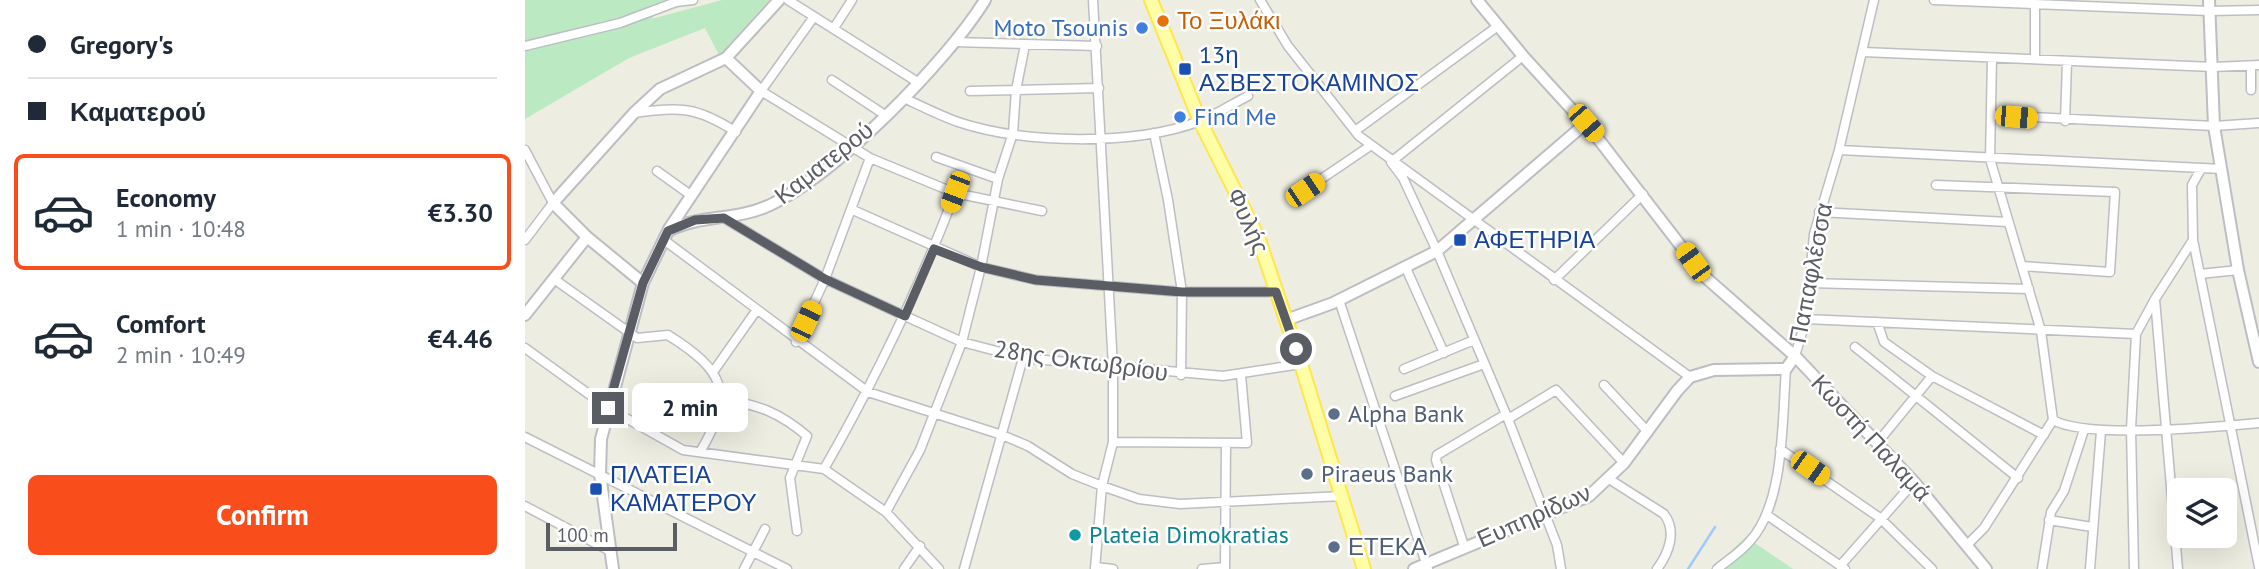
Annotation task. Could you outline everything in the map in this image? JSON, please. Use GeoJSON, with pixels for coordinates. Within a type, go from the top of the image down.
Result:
{"type":"FeatureCollection","features":[{"type":"Feature","properties":{"kind":"main road","name":"Φυλής"},"geometry":{"type":"LineString","coordinates":[[1151,0],[1200,121],[1258,237],[1301,364],[1364,569]]}},
{"type":"Feature","properties":{"kind":"street"},"geometry":{"type":"LineString","coordinates":[[525,46],[620,23],[676,2],[693,0]]}},
{"type":"Feature","properties":{"kind":"street"},"geometry":{"type":"LineString","coordinates":[[525,240],[553,203],[634,113],[660,89],[726,58],[779,0]]}},
{"type":"Feature","properties":{"kind":"street"},"geometry":{"type":"LineString","coordinates":[[788,0],[919,83]]}},
{"type":"Feature","properties":{"kind":"street"},"geometry":{"type":"LineString","coordinates":[[834,28],[852,0]]}},
{"type":"Feature","properties":{"kind":"street","name":"Καματερού"},"geometry":{"type":"LineString","coordinates":[[666,235],[695,220],[752,213],[794,191],[848,148],[919,83],[985,0]]}},
{"type":"Feature","properties":{"kind":"street"},"geometry":{"type":"LineString","coordinates":[[1093,0],[1103,140],[1107,285],[1113,367],[1113,442],[1101,486],[1095,568],[1113,569]]}},
{"type":"Feature","properties":{"kind":"street"},"geometry":{"type":"LineString","coordinates":[[1260,0],[1288,46],[1370,146],[1690,377],[1714,370],[1786,369]]}},
{"type":"Feature","properties":{"kind":"street"},"geometry":{"type":"LineString","coordinates":[[1286,320],[1339,300],[1437,251],[1586,123],[1523,56],[1477,0]]}},
{"type":"Feature","properties":{"kind":"street","name":"Παπαφλέσσα"},"geometry":{"type":"LineString","coordinates":[[1717,569],[1751,541],[1767,515],[1780,449],[1786,369],[1795,356],[1806,319],[1814,234],[1839,150],[1874,0]]}},
{"type":"Feature","properties":{"kind":"street"},"geometry":{"type":"LineString","coordinates":[[1934,0],[2035,5],[2209,6],[2259,10]]}},
{"type":"Feature","properties":{"kind":"street"},"geometry":{"type":"LineString","coordinates":[[2035,5],[2035,59]]}},
{"type":"Feature","properties":{"kind":"street"},"geometry":{"type":"LineString","coordinates":[[2209,6],[2214,126],[2238,270],[2259,362]]}},
{"type":"Feature","properties":{"kind":"street"},"geometry":{"type":"LineString","coordinates":[[613,569],[608,550],[599,447],[643,283],[666,235],[761,91],[813,18]]}},
{"type":"Feature","properties":{"kind":"street"},"geometry":{"type":"LineString","coordinates":[[1355,131],[1498,26]]}},
{"type":"Feature","properties":{"kind":"street"},"geometry":{"type":"LineString","coordinates":[[954,42],[1097,46]]}},
{"type":"Feature","properties":{"kind":"street"},"geometry":{"type":"LineString","coordinates":[[886,512],[936,414],[962,342],[981,267],[998,179],[1013,133],[1016,90],[1025,45]]}},
{"type":"Feature","properties":{"kind":"street"},"geometry":{"type":"LineString","coordinates":[[1863,52],[2067,62],[2255,66],[2251,90]]}},
{"type":"Feature","properties":{"kind":"street"},"geometry":{"type":"LineString","coordinates":[[1391,162],[1523,56]]}},
{"type":"Feature","properties":{"kind":"street"},"geometry":{"type":"LineString","coordinates":[[726,58],[761,91],[848,148],[955,192],[993,203],[1042,211]]}},
{"type":"Feature","properties":{"kind":"street"},"geometry":{"type":"LineString","coordinates":[[1967,545],[1984,528],[2053,420],[2041,331],[1996,187],[1990,159],[1992,58]]}},
{"type":"Feature","properties":{"kind":"street"},"geometry":{"type":"LineString","coordinates":[[2065,121],[2067,62]]}},
{"type":"Feature","properties":{"kind":"street"},"geometry":{"type":"LineString","coordinates":[[832,80],[885,115]]}},
{"type":"Feature","properties":{"kind":"street"},"geometry":{"type":"LineString","coordinates":[[970,91],[1099,88]]}},
{"type":"Feature","properties":{"kind":"street"},"geometry":{"type":"LineString","coordinates":[[904,98],[959,122],[1013,133],[1103,140],[1154,133],[1200,121],[1248,96]]}},
{"type":"Feature","properties":{"kind":"street"},"geometry":{"type":"LineString","coordinates":[[634,113],[681,107],[712,116],[736,132]]}},
{"type":"Feature","properties":{"kind":"street"},"geometry":{"type":"LineString","coordinates":[[1991,115],[2065,121],[2214,126],[2259,122]]}},
{"type":"Feature","properties":{"kind":"street","name":"Κωστή Παλαμά"},"geometry":{"type":"LineString","coordinates":[[1586,123],[1719,292],[1795,356],[1914,482],[1982,567]]}},
{"type":"Feature","properties":{"kind":"street"},"geometry":{"type":"LineString","coordinates":[[1154,133],[1168,200],[1182,292],[1181,375]]}},
{"type":"Feature","properties":{"kind":"street"},"geometry":{"type":"LineString","coordinates":[[1305,190],[1370,146]]}},
{"type":"Feature","properties":{"kind":"street"},"geometry":{"type":"LineString","coordinates":[[525,149],[553,203],[587,237],[643,283]]}},
{"type":"Feature","properties":{"kind":"street"},"geometry":{"type":"LineString","coordinates":[[1839,150],[2222,169]]}},
{"type":"Feature","properties":{"kind":"street"},"geometry":{"type":"LineString","coordinates":[[796,342],[853,210],[870,158]]}},
{"type":"Feature","properties":{"kind":"street"},"geometry":{"type":"LineString","coordinates":[[936,158],[998,179]]}},
{"type":"Feature","properties":{"kind":"street"},"geometry":{"type":"LineString","coordinates":[[1391,162],[1403,178],[1437,251],[1507,416],[1557,545],[1561,569]]}},
{"type":"Feature","properties":{"kind":"street"},"geometry":{"type":"LineString","coordinates":[[2201,169],[2192,185],[2193,240],[2259,566]]}},
{"type":"Feature","properties":{"kind":"street"},"geometry":{"type":"LineString","coordinates":[[657,171],[692,196]]}},
{"type":"Feature","properties":{"kind":"street"},"geometry":{"type":"LineString","coordinates":[[1936,184],[2115,192],[2110,272],[2022,266]]}},
{"type":"Feature","properties":{"kind":"street"},"geometry":{"type":"LineString","coordinates":[[824,469],[868,392],[905,316],[955,192]]}},
{"type":"Feature","properties":{"kind":"street"},"geometry":{"type":"LineString","coordinates":[[1554,280],[1643,194]]}},
{"type":"Feature","properties":{"kind":"street"},"geometry":{"type":"LineString","coordinates":[[853,210],[934,249],[981,267],[1036,280],[1182,292],[1276,292]]}},
{"type":"Feature","properties":{"kind":"street"},"geometry":{"type":"LineString","coordinates":[[1819,212],[2008,222]]}},
{"type":"Feature","properties":{"kind":"street","name":"28ης Οκτωβρίου"},"geometry":{"type":"LineString","coordinates":[[724,218],[825,279],[962,342],[1023,358],[1181,375],[1241,375],[1301,364]]}},
{"type":"Feature","properties":{"kind":"street"},"geometry":{"type":"LineString","coordinates":[[666,235],[756,311],[868,392],[1002,435],[1028,446],[1072,474],[1101,486],[1139,499],[1180,504],[1343,496]]}},
{"type":"Feature","properties":{"kind":"street"},"geometry":{"type":"LineString","coordinates":[[525,315],[587,237]]}},
{"type":"Feature","properties":{"kind":"street"},"geometry":{"type":"LineString","coordinates":[[2134,569],[2131,429],[2136,334],[2193,240]]}},
{"type":"Feature","properties":{"kind":"street"},"geometry":{"type":"LineString","coordinates":[[1405,266],[1444,352]]}},
{"type":"Feature","properties":{"kind":"street"},"geometry":{"type":"LineString","coordinates":[[2200,274],[2238,270]]}},
{"type":"Feature","properties":{"kind":"street"},"geometry":{"type":"LineString","coordinates":[[554,279],[637,338],[668,335],[713,372],[723,400],[718,422],[700,452]]}},
{"type":"Feature","properties":{"kind":"street"},"geometry":{"type":"LineString","coordinates":[[1810,283],[2029,289]]}},
{"type":"Feature","properties":{"kind":"street"},"geometry":{"type":"LineString","coordinates":[[2155,299],[2178,569]]}},
{"type":"Feature","properties":{"kind":"street"},"geometry":{"type":"LineString","coordinates":[[1339,300],[1427,566]]}},
{"type":"Feature","properties":{"kind":"street"},"geometry":{"type":"LineString","coordinates":[[713,372],[756,311]]}},
{"type":"Feature","properties":{"kind":"street"},"geometry":{"type":"LineString","coordinates":[[1806,319],[2136,334]]}},
{"type":"Feature","properties":{"kind":"street"},"geometry":{"type":"LineString","coordinates":[[1877,322],[1884,342],[1932,376],[2043,435]]}},
{"type":"Feature","properties":{"kind":"street"},"geometry":{"type":"LineString","coordinates":[[1404,369],[1474,340]]}},
{"type":"Feature","properties":{"kind":"street"},"geometry":{"type":"LineString","coordinates":[[1855,347],[2018,478]]}},
{"type":"Feature","properties":{"kind":"street"},"geometry":{"type":"LineString","coordinates":[[525,348],[608,408],[683,450],[824,469],[886,512],[939,569]]}},
{"type":"Feature","properties":{"kind":"street"},"geometry":{"type":"LineString","coordinates":[[964,569],[1023,358]]}},
{"type":"Feature","properties":{"kind":"street"},"geometry":{"type":"LineString","coordinates":[[1395,396],[1484,364]]}},
{"type":"Feature","properties":{"kind":"street"},"geometry":{"type":"LineString","coordinates":[[1113,442],[1247,443],[1241,375]]}},
{"type":"Feature","properties":{"kind":"street"},"geometry":{"type":"LineString","coordinates":[[1878,443],[1932,376]]}},
{"type":"Feature","properties":{"kind":"street","name":"Ευπηρίδων"},"geometry":{"type":"LineString","coordinates":[[1414,569],[1427,566],[1464,546],[1582,500],[1624,463],[1690,377]]}},
{"type":"Feature","properties":{"kind":"street"},"geometry":{"type":"LineString","coordinates":[[1604,385],[1648,432]]}},
{"type":"Feature","properties":{"kind":"street"},"geometry":{"type":"LineString","coordinates":[[1464,546],[1436,460],[1437,455],[1556,390],[1624,463]]}},
{"type":"Feature","properties":{"kind":"street"},"geometry":{"type":"LineString","coordinates":[[723,400],[753,403],[782,415],[807,436],[790,478],[797,531]]}},
{"type":"Feature","properties":{"kind":"street"},"geometry":{"type":"LineString","coordinates":[[2053,420],[2064,426],[2084,430],[2259,423]]}},
{"type":"Feature","properties":{"kind":"street"},"geometry":{"type":"LineString","coordinates":[[2042,569],[2049,520],[2064,491],[2084,430]]}},
{"type":"Feature","properties":{"kind":"street"},"geometry":{"type":"LineString","coordinates":[[2090,569],[2101,430]]}},
{"type":"Feature","properties":{"kind":"street"},"geometry":{"type":"LineString","coordinates":[[525,437],[787,569]]}},
{"type":"Feature","properties":{"kind":"street"},"geometry":{"type":"LineString","coordinates":[[1202,569],[1225,568],[1226,443]]}},
{"type":"Feature","properties":{"kind":"street"},"geometry":{"type":"LineString","coordinates":[[1780,449],[1880,518],[1932,569]]}},
{"type":"Feature","properties":{"kind":"street"},"geometry":{"type":"LineString","coordinates":[[1609,479],[1664,514],[1670,522],[1671,539],[1657,569]]}},
{"type":"Feature","properties":{"kind":"street"},"geometry":{"type":"LineString","coordinates":[[1767,515],[1842,567],[1880,518],[1914,482]]}},
{"type":"Feature","properties":{"kind":"street"},"geometry":{"type":"LineString","coordinates":[[525,506],[608,550]]}},
{"type":"Feature","properties":{"kind":"street"},"geometry":{"type":"LineString","coordinates":[[2049,520],[2092,527]]}},
{"type":"Feature","properties":{"kind":"street"},"geometry":{"type":"LineString","coordinates":[[744,569],[765,528]]}},
{"type":"Feature","properties":{"kind":"street"},"geometry":{"type":"LineString","coordinates":[[904,569],[920,546]]}},
{"type":"Feature","properties":{"kind":"green space"},"geometry":{"type":"Polygon","coordinates":[[[525,0],[678,0],[669,3],[651,19],[722,0],[769,0],[719,55],[705,28],[629,58],[525,119],[525,0]]]}},
{"type":"Feature","properties":{"kind":"green space"},"geometry":{"type":"Polygon","coordinates":[[[1746,537],[1793,569],[1711,569],[1746,537]]]}},
{"type":"Feature","properties":{"kind":"waterway"},"geometry":{"type":"LineString","coordinates":[[1688,569],[1715,527]]}},
{"type":"Feature","properties":{"kind":"place","name":"Το Ξυλάκι"},"geometry":{"type":"Point","coordinates":[1163,21]}},
{"type":"Feature","properties":{"kind":"place","name":"Moto Tsounis"},"geometry":{"type":"Point","coordinates":[1142,28]}},
{"type":"Feature","properties":{"kind":"place","name":"13η ΑΣΒΕΣΤΟΚΑΜΙΝΟΣ"},"geometry":{"type":"Point","coordinates":[1185,69]}},
{"type":"Feature","properties":{"kind":"place","name":"Find Me"},"geometry":{"type":"Point","coordinates":[1180,117]}},
{"type":"Feature","properties":{"kind":"place","name":"ΑΦΕΤΗΡΙΑ"},"geometry":{"type":"Point","coordinates":[1460,240]}},
{"type":"Feature","properties":{"kind":"place","name":"Alpha Bank"},"geometry":{"type":"Point","coordinates":[1334,414]}},
{"type":"Feature","properties":{"kind":"place","name":"Piraeus Bank"},"geometry":{"type":"Point","coordinates":[1307,474]}},
{"type":"Feature","properties":{"kind":"place","name":"ΠΛΑΤΕΙΑ ΚΑΜΑΤΕΡΟΥ"},"geometry":{"type":"Point","coordinates":[596,489]}},
{"type":"Feature","properties":{"kind":"place","name":"Plateia Dimokratias"},"geometry":{"type":"Point","coordinates":[1075,535]}},
{"type":"Feature","properties":{"kind":"place","name":"ΕΤΕΚΑ"},"geometry":{"type":"Point","coordinates":[1334,547]}},
{"type":"Feature","properties":{"kind":"route"},"geometry":{"type":"LineString","coordinates":[[608,408],[643,283],[668,231],[703,218],[724,218],[825,279],[905,316],[934,249],[981,267],[1036,280],[1182,292],[1276,292],[1296,349]]}}]}
